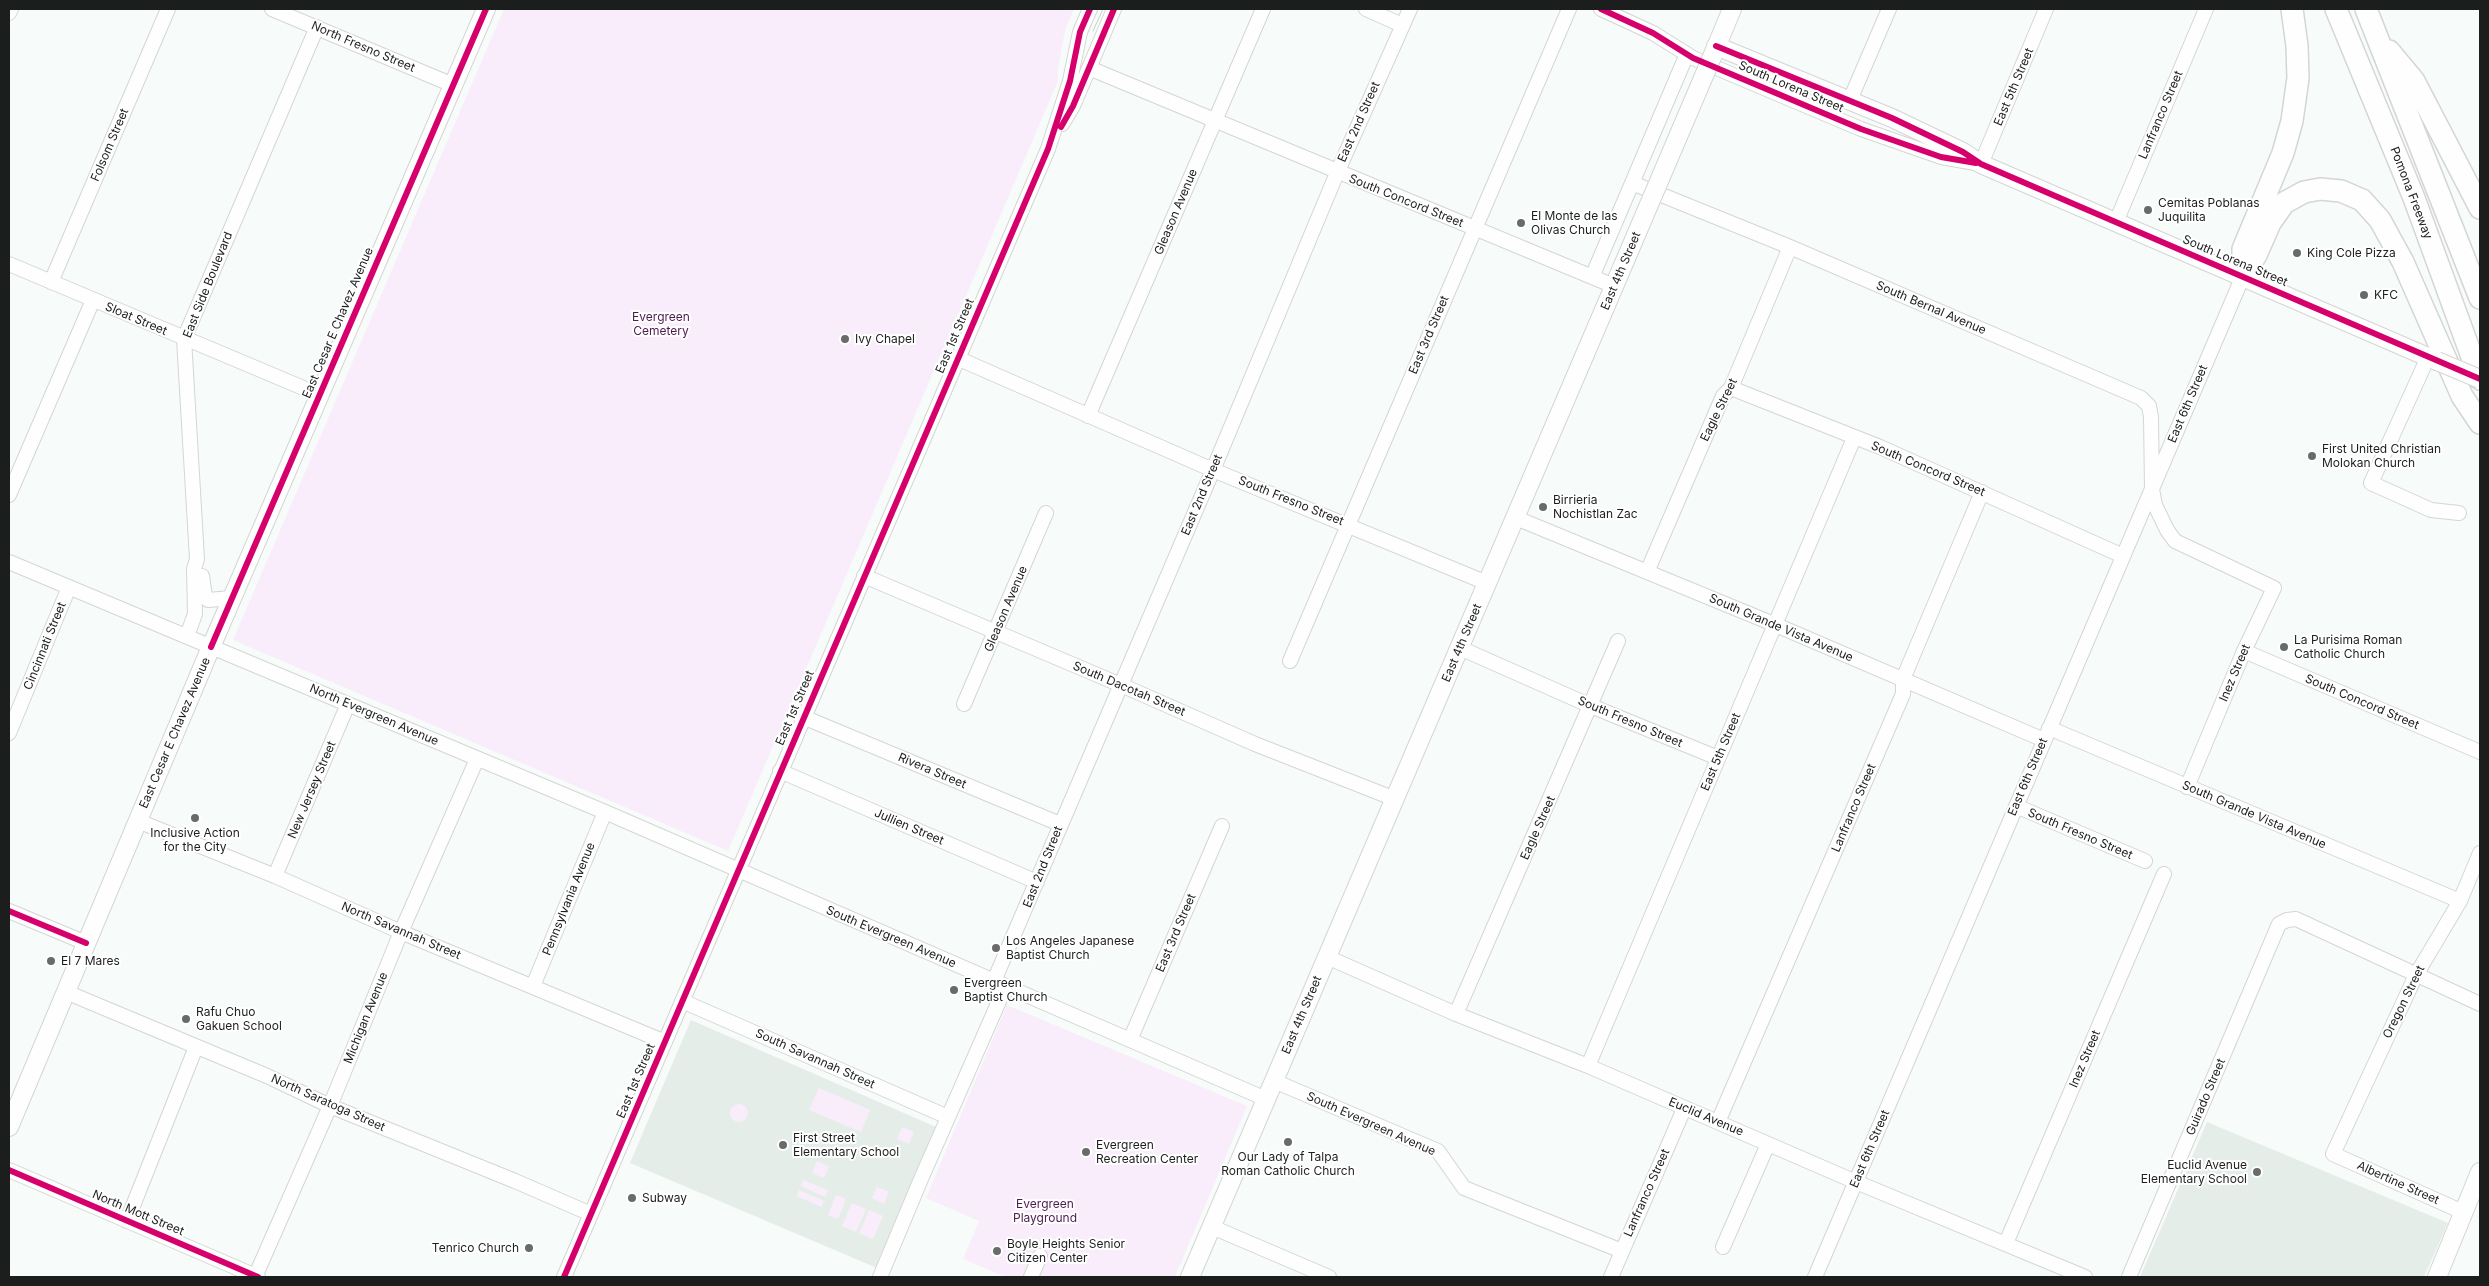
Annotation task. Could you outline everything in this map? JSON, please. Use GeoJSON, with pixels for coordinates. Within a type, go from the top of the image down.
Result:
{"type":"FeatureCollection","features":[{"type":"Feature","properties":{"kind":"highway"},"geometry":{"type":"LineString","coordinates":[[2243,276],[2242,249],[2283,153],[2292,121],[2298,78],[2297,46],[2292,9]]}},
{"type":"Feature","properties":{"kind":"highway","name":"Pomona Freeway"},"geometry":{"type":"LineString","coordinates":[[2336,9],[2414,198],[2480,379]]}},
{"type":"Feature","properties":{"kind":"highway","name":"Pomona Freeway"},"geometry":{"type":"LineString","coordinates":[[2366,9],[2480,298]]}},
{"type":"Feature","properties":{"kind":"highway"},"geometry":{"type":"LineString","coordinates":[[2376,36],[2414,81],[2480,208]]}},
{"type":"Feature","properties":{"kind":"highway"},"geometry":{"type":"LineString","coordinates":[[2243,276],[2256,255],[2270,223],[2284,203],[2304,192],[2320,189],[2341,191],[2362,200],[2380,220],[2403,262],[2462,396],[2480,423]]}},
{"type":"Feature","properties":{"kind":"main road","name":"East Cesar E Chavez Avenue"},"geometry":{"type":"LineString","coordinates":[[9,1127],[211,647],[486,9]]}},
{"type":"Feature","properties":{"kind":"main road","name":"East 4th Street"},"geometry":{"type":"LineString","coordinates":[[1190,1277],[1732,9]]}},
{"type":"Feature","properties":{"kind":"main road","name":"South Lorena Street"},"geometry":{"type":"LineString","coordinates":[[1714,51],[1850,100],[1963,152],[1981,164],[2480,379]]}},
{"type":"Feature","properties":{"kind":"main road"},"geometry":{"type":"LineString","coordinates":[[2439,1277],[2480,1172]]}},
{"type":"Feature","properties":{"kind":"street"},"geometry":{"type":"LineString","coordinates":[[9,13],[11,9]]}},
{"type":"Feature","properties":{"kind":"street","name":"Folsom Street"},"geometry":{"type":"LineString","coordinates":[[51,282],[168,9]]}},
{"type":"Feature","properties":{"kind":"street","name":"North Fresno Street"},"geometry":{"type":"LineString","coordinates":[[272,9],[453,85]]}},
{"type":"Feature","properties":{"kind":"street","name":"East 1st Street"},"geometry":{"type":"LineString","coordinates":[[564,1277],[1048,149],[1070,81],[1080,32],[1090,9]]}},
{"type":"Feature","properties":{"kind":"street","name":"East 1st Street"},"geometry":{"type":"LineString","coordinates":[[1048,149],[1073,106],[1114,9]]}},
{"type":"Feature","properties":{"kind":"street","name":"Gleason Avenue"},"geometry":{"type":"LineString","coordinates":[[1088,416],[1263,9]]}},
{"type":"Feature","properties":{"kind":"street"},"geometry":{"type":"LineString","coordinates":[[1366,9],[1402,25]]}},
{"type":"Feature","properties":{"kind":"street","name":"East 2nd Street"},"geometry":{"type":"LineString","coordinates":[[880,1277],[1000,999],[997,983],[1060,824],[1213,470],[1337,173],[1410,9]]}},
{"type":"Feature","properties":{"kind":"street","name":"East 3rd Street"},"geometry":{"type":"LineString","coordinates":[[1290,661],[1569,9]]}},
{"type":"Feature","properties":{"kind":"street","name":"South Lorena Street"},"geometry":{"type":"LineString","coordinates":[[1600,9],[1653,32],[1687,54],[1861,130],[1942,157],[1981,164]]}},
{"type":"Feature","properties":{"kind":"street"},"geometry":{"type":"LineString","coordinates":[[1850,100],[1889,9]]}},
{"type":"Feature","properties":{"kind":"street","name":"East 5th Street"},"geometry":{"type":"LineString","coordinates":[[1981,164],[2046,9]]}},
{"type":"Feature","properties":{"kind":"street","name":"Lanfranco Street"},"geometry":{"type":"LineString","coordinates":[[2116,222],[2206,9]]}},
{"type":"Feature","properties":{"kind":"street","name":"East Side Boulevard"},"geometry":{"type":"LineString","coordinates":[[232,598],[208,600],[205,596],[198,559],[184,339],[317,27]]}},
{"type":"Feature","properties":{"kind":"street","name":"East 4th Street"},"geometry":{"type":"LineString","coordinates":[[1592,277],[1687,54]]}},
{"type":"Feature","properties":{"kind":"street","name":"South Concord Street"},"geometry":{"type":"LineString","coordinates":[[1088,68],[1337,173],[1614,286]]}},
{"type":"Feature","properties":{"kind":"street","name":"South Bernal Avenue"},"geometry":{"type":"LineString","coordinates":[[1632,183],[1790,247],[2141,398],[2149,406],[2151,417],[2162,436],[2172,442]]}},
{"type":"Feature","properties":{"kind":"street","name":"Eagle Street"},"geometry":{"type":"LineString","coordinates":[[1647,572],[1723,396],[1731,388],[1790,247]]}},
{"type":"Feature","properties":{"kind":"street","name":"Sloat Street"},"geometry":{"type":"LineString","coordinates":[[9,264],[320,395]]}},
{"type":"Feature","properties":{"kind":"street","name":"East 6th Street"},"geometry":{"type":"LineString","coordinates":[[1815,1277],[2243,276]]}},
{"type":"Feature","properties":{"kind":"street"},"geometry":{"type":"LineString","coordinates":[[9,496],[93,300]]}},
{"type":"Feature","properties":{"kind":"street","name":"South Fresno Street"},"geometry":{"type":"LineString","coordinates":[[958,358],[1213,470],[1348,524],[1487,583]]}},
{"type":"Feature","properties":{"kind":"street"},"geometry":{"type":"LineString","coordinates":[[2433,359],[2371,483],[2431,510],[2459,513]]}},
{"type":"Feature","properties":{"kind":"street","name":"South Concord Street"},"geometry":{"type":"LineString","coordinates":[[1731,388],[1982,492],[2123,556]]}},
{"type":"Feature","properties":{"kind":"street"},"geometry":{"type":"LineString","coordinates":[[2151,417],[2152,489]]}},
{"type":"Feature","properties":{"kind":"street","name":"East 5th Street"},"geometry":{"type":"LineString","coordinates":[[1588,1066],[1854,438]]}},
{"type":"Feature","properties":{"kind":"street","name":"Inez Street"},"geometry":{"type":"LineString","coordinates":[[2152,489],[2155,505],[2167,530],[2175,541],[2274,588],[2244,651],[2187,787]]}},
{"type":"Feature","properties":{"kind":"street","name":"Lanfranco Street"},"geometry":{"type":"LineString","coordinates":[[1718,1122],[1903,694],[1903,680],[1982,492]]}},
{"type":"Feature","properties":{"kind":"street","name":"Gleason Avenue"},"geometry":{"type":"LineString","coordinates":[[964,704],[1046,513]]}},
{"type":"Feature","properties":{"kind":"street","name":"South Grande Vista Avenue"},"geometry":{"type":"LineString","coordinates":[[1516,518],[1776,625],[1903,680],[2187,787],[2460,901]]}},
{"type":"Feature","properties":{"kind":"street","name":"East Side Boulevard"},"geometry":{"type":"LineString","coordinates":[[187,636],[195,614],[194,569],[198,559]]}},
{"type":"Feature","properties":{"kind":"street","name":"North Evergreen Avenue"},"geometry":{"type":"LineString","coordinates":[[9,562],[605,812],[737,871]]}},
{"type":"Feature","properties":{"kind":"street","name":"South Dacotah Street"},"geometry":{"type":"LineString","coordinates":[[864,576],[1121,684],[1255,744],[1395,799]]}},
{"type":"Feature","properties":{"kind":"street","name":"Cincinnati Street"},"geometry":{"type":"LineString","coordinates":[[9,733],[69,587]]}},
{"type":"Feature","properties":{"kind":"street","name":"Eagle Street"},"geometry":{"type":"LineString","coordinates":[[1456,1014],[1618,641]]}},
{"type":"Feature","properties":{"kind":"street","name":"South Fresno Street"},"geometry":{"type":"LineString","coordinates":[[1460,648],[1591,706],[1718,758]]}},
{"type":"Feature","properties":{"kind":"street","name":"South Concord Street"},"geometry":{"type":"LineString","coordinates":[[2244,651],[2480,752]]}},
{"type":"Feature","properties":{"kind":"street","name":"New Jersey Street"},"geometry":{"type":"LineString","coordinates":[[275,876],[348,704]]}},
{"type":"Feature","properties":{"kind":"street","name":"Rivera Street"},"geometry":{"type":"LineString","coordinates":[[803,717],[1060,824]]}},
{"type":"Feature","properties":{"kind":"street","name":"Michigan Avenue"},"geometry":{"type":"LineString","coordinates":[[256,1277],[330,1106],[401,932],[477,759]]}},
{"type":"Feature","properties":{"kind":"street","name":"Jullien Street"},"geometry":{"type":"LineString","coordinates":[[780,771],[1037,882]]}},
{"type":"Feature","properties":{"kind":"street","name":"South Fresno Street"},"geometry":{"type":"LineString","coordinates":[[2016,806],[2145,861]]}},
{"type":"Feature","properties":{"kind":"street","name":"Pennsylvania Avenue"},"geometry":{"type":"LineString","coordinates":[[533,986],[605,812]]}},
{"type":"Feature","properties":{"kind":"street","name":"North Savannah Street"},"geometry":{"type":"LineString","coordinates":[[138,821],[275,876],[401,932],[665,1042]]}},
{"type":"Feature","properties":{"kind":"street","name":"East 3rd Street"},"geometry":{"type":"LineString","coordinates":[[1130,1040],[1222,826]]}},
{"type":"Feature","properties":{"kind":"street","name":"Oregon Street"},"geometry":{"type":"LineString","coordinates":[[2334,1154],[2416,975],[2460,901],[2480,853]]}},
{"type":"Feature","properties":{"kind":"street","name":"South Evergreen Avenue"},"geometry":{"type":"LineString","coordinates":[[737,871],[1266,1099]]}},
{"type":"Feature","properties":{"kind":"street","name":"Inez Street"},"geometry":{"type":"LineString","coordinates":[[2006,1244],[2164,874]]}},
{"type":"Feature","properties":{"kind":"street"},"geometry":{"type":"LineString","coordinates":[[9,911],[86,943]]}},
{"type":"Feature","properties":{"kind":"street","name":"Guirado Street"},"geometry":{"type":"LineString","coordinates":[[2129,1277],[2279,924],[2287,920],[2296,919],[2416,975]]}},
{"type":"Feature","properties":{"kind":"street","name":"Euclid Avenue"},"geometry":{"type":"LineString","coordinates":[[1327,956],[1456,1014],[1588,1066],[1856,1182],[2085,1277]]}},
{"type":"Feature","properties":{"kind":"street"},"geometry":{"type":"LineString","coordinates":[[2416,975],[2480,1004]]}},
{"type":"Feature","properties":{"kind":"street","name":"North Saratoga Street"},"geometry":{"type":"LineString","coordinates":[[66,992],[267,1076],[330,1106],[515,1181],[590,1214]]}},
{"type":"Feature","properties":{"kind":"street","name":"South Savannah Street"},"geometry":{"type":"LineString","coordinates":[[682,1001],[948,1117]]}},
{"type":"Feature","properties":{"kind":"street"},"geometry":{"type":"LineString","coordinates":[[127,1221],[196,1047]]}},
{"type":"Feature","properties":{"kind":"street","name":"South Evergreen Avenue"},"geometry":{"type":"LineString","coordinates":[[1274,1081],[1438,1151],[1464,1188],[1622,1251]]}},
{"type":"Feature","properties":{"kind":"street","name":"Lanfranco Street"},"geometry":{"type":"LineString","coordinates":[[1611,1277],[1684,1108]]}},
{"type":"Feature","properties":{"kind":"street"},"geometry":{"type":"LineString","coordinates":[[1723,1247],[1768,1144]]}},
{"type":"Feature","properties":{"kind":"street","name":"Albertine Street"},"geometry":{"type":"LineString","coordinates":[[2334,1154],[2463,1212]]}},
{"type":"Feature","properties":{"kind":"street","name":"North Mott Street"},"geometry":{"type":"LineString","coordinates":[[9,1170],[256,1277]]}},
{"type":"Feature","properties":{"kind":"street"},"geometry":{"type":"LineString","coordinates":[[1212,1227],[1329,1277]]}},
{"type":"Feature","properties":{"kind":"street"},"geometry":{"type":"LineString","coordinates":[[1031,1277],[1040,1256]]}},
{"type":"Feature","properties":{"kind":"shaded area","name":"First Street Elementary School"},"geometry":{"type":"Polygon","coordinates":[[[691,1020],[936,1127],[877,1268],[630,1163],[691,1020]]]}},
{"type":"Feature","properties":{"kind":"shaded area","name":"Euclid Avenue Elementary School"},"geometry":{"type":"Polygon","coordinates":[[[2207,1122],[2448,1223],[2424,1277],[2140,1277],[2207,1122]]]}},
{"type":"Feature","properties":{"kind":"green space","name":"Evergreen Cemetery"},"geometry":{"type":"Polygon","coordinates":[[[504,9],[1074,9],[1065,30],[1058,69],[1058,81],[728,851],[233,640],[504,9]]]}},
{"type":"Feature","properties":{"kind":"green space","name":"Evergreen Recreation Center"},"geometry":{"type":"Polygon","coordinates":[[[1007,1005],[1247,1106],[1175,1277],[1006,1277],[963,1259],[979,1221],[926,1198],[1007,1005]]]}},
{"type":"Feature","properties":{"kind":"green space"},"geometry":{"type":"Polygon","coordinates":[[[819,1088],[870,1110],[861,1132],[809,1110],[819,1088]]]}},
{"type":"Feature","properties":{"kind":"green space"},"geometry":{"type":"Polygon","coordinates":[[[739,1104],[745,1107],[748,1113],[745,1119],[739,1122],[733,1119],[730,1113],[733,1107],[739,1104]]]}},
{"type":"Feature","properties":{"kind":"green space"},"geometry":{"type":"Polygon","coordinates":[[[902,1127],[914,1132],[909,1144],[897,1139],[902,1127]]]}},
{"type":"Feature","properties":{"kind":"green space"},"geometry":{"type":"Polygon","coordinates":[[[817,1161],[829,1166],[824,1178],[812,1173],[817,1161]]]}},
{"type":"Feature","properties":{"kind":"green space"},"geometry":{"type":"Polygon","coordinates":[[[803,1180],[828,1190],[825,1197],[801,1186],[803,1180]]]}},
{"type":"Feature","properties":{"kind":"green space"},"geometry":{"type":"Polygon","coordinates":[[[877,1187],[889,1192],[884,1204],[872,1198],[877,1187]]]}},
{"type":"Feature","properties":{"kind":"green space"},"geometry":{"type":"Polygon","coordinates":[[[799,1190],[824,1201],[821,1207],[797,1196],[799,1190]]]}},
{"type":"Feature","properties":{"kind":"green space"},"geometry":{"type":"Polygon","coordinates":[[[836,1195],[846,1199],[838,1219],[828,1215],[836,1195]]]}},
{"type":"Feature","properties":{"kind":"green space"},"geometry":{"type":"Polygon","coordinates":[[[852,1203],[866,1209],[856,1232],[842,1226],[852,1203]]]}},
{"type":"Feature","properties":{"kind":"green space"},"geometry":{"type":"Polygon","coordinates":[[[869,1210],[883,1216],[873,1239],[859,1233],[869,1210]]]}},
{"type":"Feature","properties":{"kind":"tram line"},"geometry":{"type":"LineString","coordinates":[[1093,31],[1103,9]]}},
{"type":"Feature","properties":{"kind":"cycle path"},"geometry":{"type":"LineString","coordinates":[[211,647],[486,9]]}},
{"type":"Feature","properties":{"kind":"cycle path"},"geometry":{"type":"LineString","coordinates":[[564,1277],[1048,149],[1070,81],[1080,32],[1090,9]]}},
{"type":"Feature","properties":{"kind":"cycle path"},"geometry":{"type":"LineString","coordinates":[[1061,127],[1073,106],[1114,9]]}},
{"type":"Feature","properties":{"kind":"cycle path"},"geometry":{"type":"LineString","coordinates":[[1601,9],[1653,33],[1693,58],[1861,129],[1941,157],[1976,163]]}},
{"type":"Feature","properties":{"kind":"cycle path"},"geometry":{"type":"LineString","coordinates":[[1716,46],[1892,118],[1963,152],[1981,164],[2480,379]]}},
{"type":"Feature","properties":{"kind":"cycle path"},"geometry":{"type":"LineString","coordinates":[[9,911],[86,943]]}},
{"type":"Feature","properties":{"kind":"cycle path"},"geometry":{"type":"LineString","coordinates":[[9,1170],[258,1277]]}},
{"type":"Feature","properties":{"kind":"place","name":"Cemitas Poblanas Juquilita"},"geometry":{"type":"Point","coordinates":[2148,210]}},
{"type":"Feature","properties":{"kind":"place","name":"El Monte de las Olivas Church"},"geometry":{"type":"Point","coordinates":[1521,223]}},
{"type":"Feature","properties":{"kind":"place","name":"King Cole Pizza"},"geometry":{"type":"Point","coordinates":[2297,253]}},
{"type":"Feature","properties":{"kind":"place","name":"KFC"},"geometry":{"type":"Point","coordinates":[2364,295]}},
{"type":"Feature","properties":{"kind":"place","name":"Ivy Chapel"},"geometry":{"type":"Point","coordinates":[845,339]}},
{"type":"Feature","properties":{"kind":"place","name":"First United Christian Molokan Church"},"geometry":{"type":"Point","coordinates":[2312,456]}},
{"type":"Feature","properties":{"kind":"place","name":"Birrieria Nochistlan Zac"},"geometry":{"type":"Point","coordinates":[1543,507]}},
{"type":"Feature","properties":{"kind":"place","name":"La Purisima Roman Catholic Church"},"geometry":{"type":"Point","coordinates":[2284,647]}},
{"type":"Feature","properties":{"kind":"place","name":"Inclusive Action for the City"},"geometry":{"type":"Point","coordinates":[195,818]}},
{"type":"Feature","properties":{"kind":"place","name":"Los Angeles Japanese Baptist Church"},"geometry":{"type":"Point","coordinates":[996,948]}},
{"type":"Feature","properties":{"kind":"place","name":"El 7 Mares"},"geometry":{"type":"Point","coordinates":[51,961]}},
{"type":"Feature","properties":{"kind":"place","name":"Evergreen Baptist Church"},"geometry":{"type":"Point","coordinates":[954,990]}},
{"type":"Feature","properties":{"kind":"place","name":"Rafu Chuo Gakuen School"},"geometry":{"type":"Point","coordinates":[186,1019]}},
{"type":"Feature","properties":{"kind":"place","name":"Our Lady of Talpa Roman Catholic Church"},"geometry":{"type":"Point","coordinates":[1288,1142]}},
{"type":"Feature","properties":{"kind":"place","name":"First Street Elementary School"},"geometry":{"type":"Point","coordinates":[783,1145]}},
{"type":"Feature","properties":{"kind":"place","name":"Evergreen Recreation Center"},"geometry":{"type":"Point","coordinates":[1086,1152]}},
{"type":"Feature","properties":{"kind":"place","name":"Euclid Avenue Elementary School"},"geometry":{"type":"Point","coordinates":[2257,1172]}},
{"type":"Feature","properties":{"kind":"place","name":"Subway"},"geometry":{"type":"Point","coordinates":[632,1198]}},
{"type":"Feature","properties":{"kind":"place","name":"Tenrico Church"},"geometry":{"type":"Point","coordinates":[529,1248]}},
{"type":"Feature","properties":{"kind":"place","name":"Boyle Heights Senior Citizen Center"},"geometry":{"type":"Point","coordinates":[997,1251]}},
{"type":"Feature","properties":{"kind":"park label","name":"Evergreen Playground"},"geometry":{"type":"Point","coordinates":[1045,1211]}}]}
